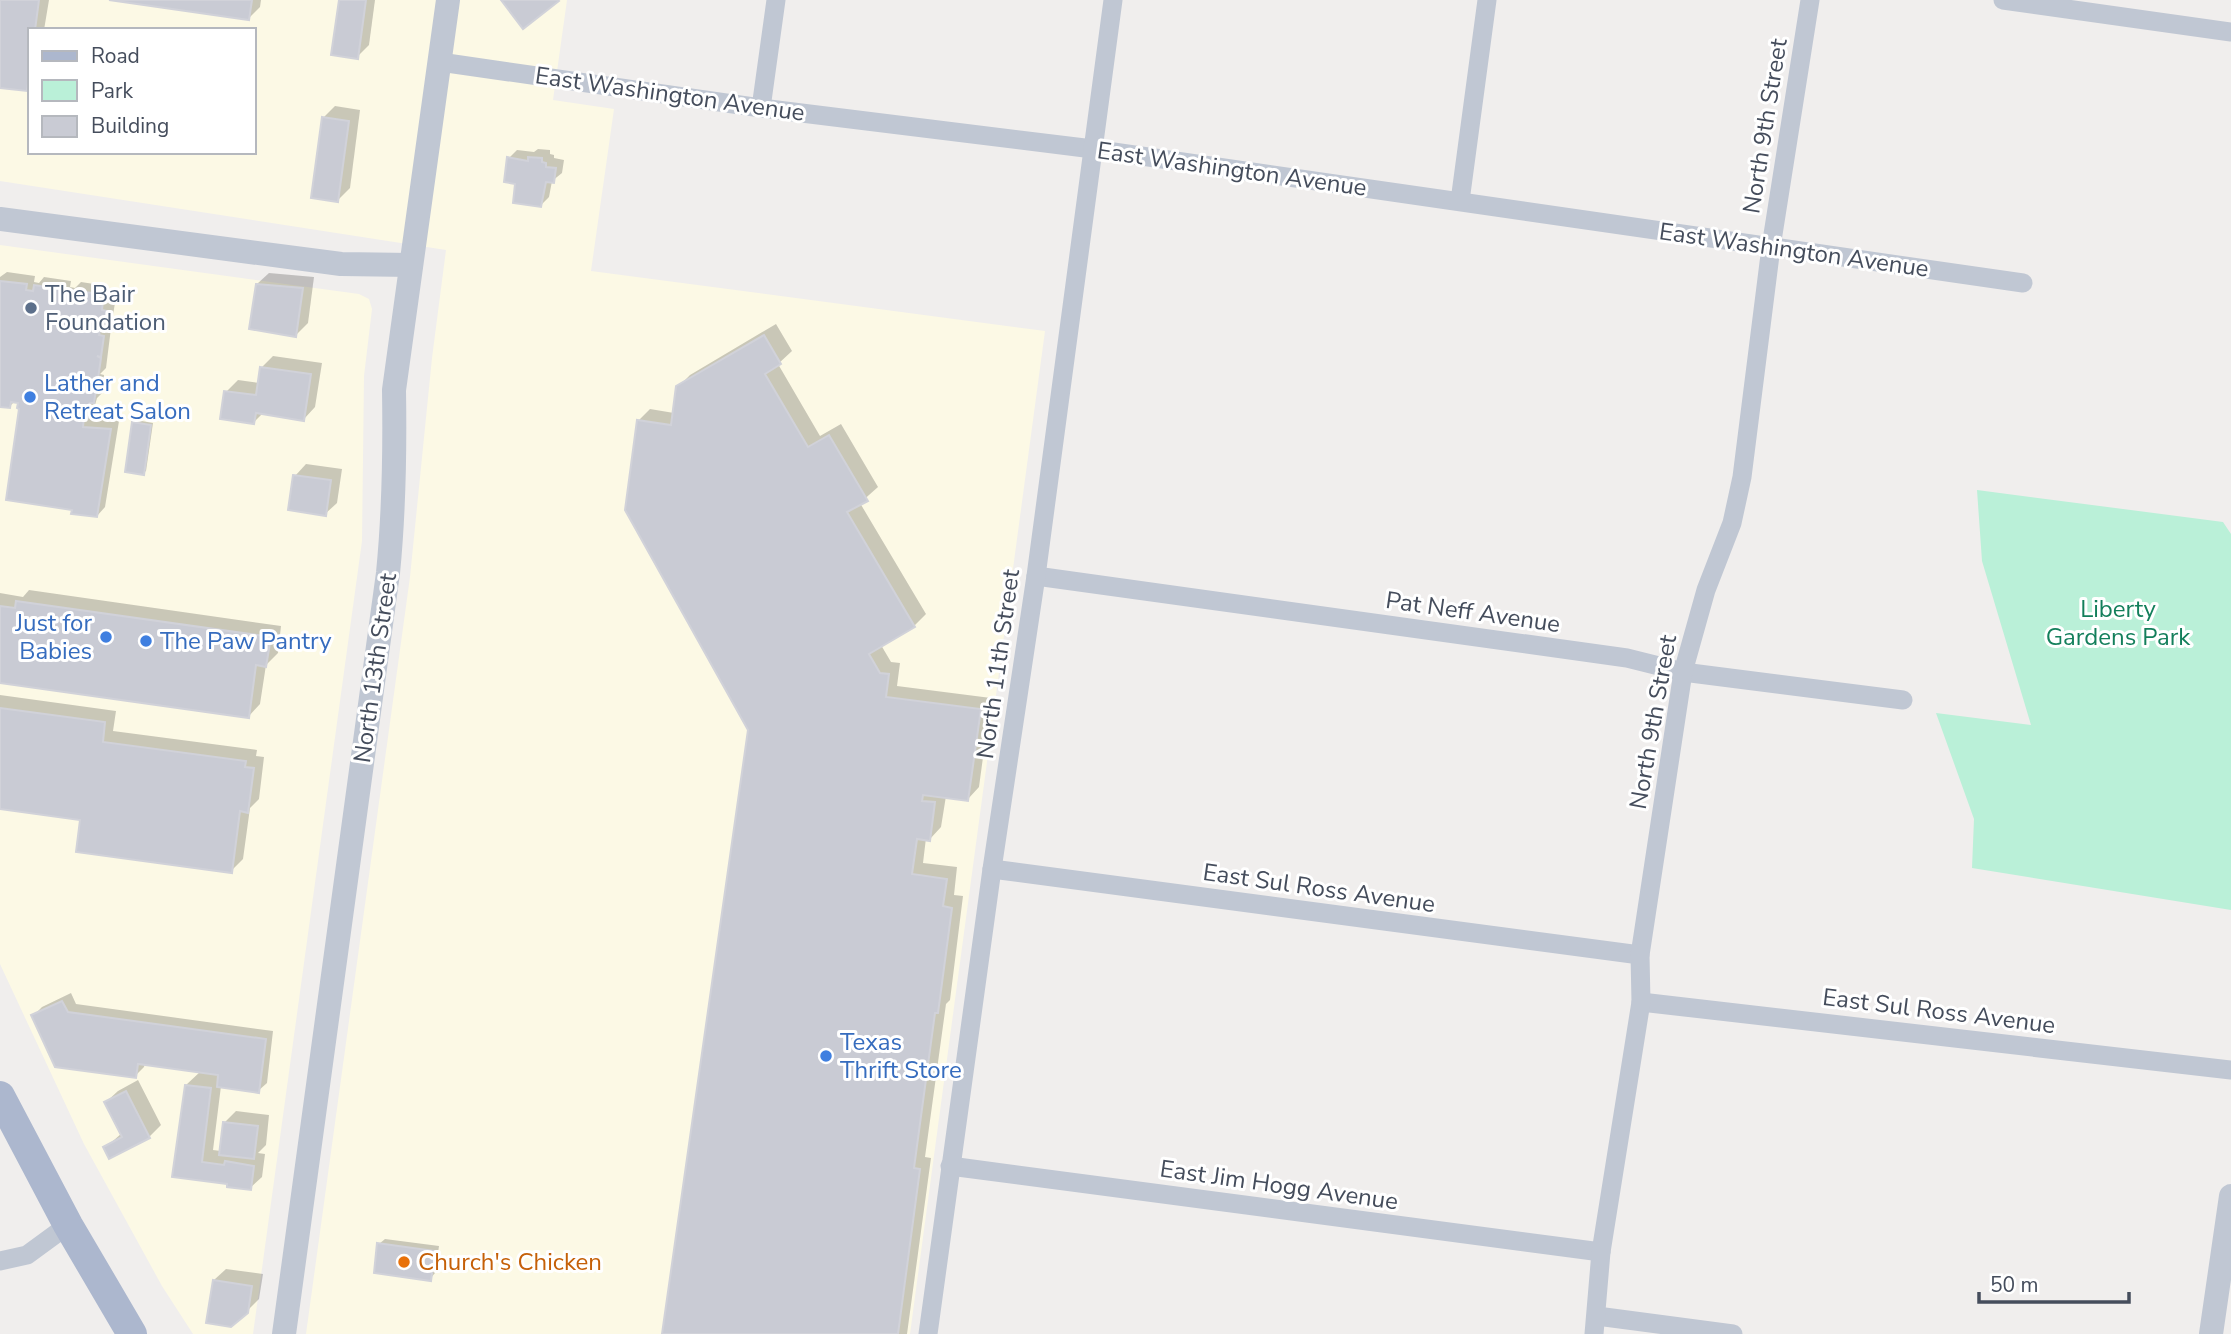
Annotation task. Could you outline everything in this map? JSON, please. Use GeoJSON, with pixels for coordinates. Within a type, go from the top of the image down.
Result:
{"type":"FeatureCollection","features":[{"type":"Feature","properties":{"kind":"main road"},"geometry":{"type":"LineString","coordinates":[[0,1096],[68,1225],[132,1334]]}},
{"type":"Feature","properties":{"kind":"street","name":"North 13th Street"},"geometry":{"type":"LineString","coordinates":[[284,1334],[388,573],[392,532],[394,390],[448,0]]}},
{"type":"Feature","properties":{"kind":"street"},"geometry":{"type":"LineString","coordinates":[[761,107],[776,0]]}},
{"type":"Feature","properties":{"kind":"street","name":"North 11th Street"},"geometry":{"type":"LineString","coordinates":[[928,1334],[992,869],[1036,576],[1113,0]]}},
{"type":"Feature","properties":{"kind":"street"},"geometry":{"type":"LineString","coordinates":[[1460,201],[1487,0]]}},
{"type":"Feature","properties":{"kind":"street","name":"North 9th Street"},"geometry":{"type":"LineString","coordinates":[[1596,1325],[1601,1252],[1642,1002],[1640,955],[1683,673],[1706,590],[1732,523],[1742,477],[1771,247],[1810,0]]}},
{"type":"Feature","properties":{"kind":"street"},"geometry":{"type":"LineString","coordinates":[[2003,0],[2231,32]]}},
{"type":"Feature","properties":{"kind":"street","name":"East Washington Avenue"},"geometry":{"type":"LineString","coordinates":[[440,62],[761,107],[1093,149],[2023,283]]}},
{"type":"Feature","properties":{"kind":"street"},"geometry":{"type":"LineString","coordinates":[[0,219],[341,264],[411,265]]}},
{"type":"Feature","properties":{"kind":"street","name":"Pat Neff Avenue"},"geometry":{"type":"LineString","coordinates":[[1036,576],[1627,657],[1683,673],[1903,700]]}},
{"type":"Feature","properties":{"kind":"street","name":"East Sul Ross Avenue"},"geometry":{"type":"LineString","coordinates":[[992,869],[1640,955]]}},
{"type":"Feature","properties":{"kind":"street","name":"East Sul Ross Avenue"},"geometry":{"type":"LineString","coordinates":[[1642,1002],[2231,1070]]}},
{"type":"Feature","properties":{"kind":"street","name":"East Jim Hogg Avenue"},"geometry":{"type":"LineString","coordinates":[[950,1166],[1601,1252]]}},
{"type":"Feature","properties":{"kind":"street"},"geometry":{"type":"LineString","coordinates":[[2211,1334],[2231,1196]]}},
{"type":"Feature","properties":{"kind":"street"},"geometry":{"type":"LineString","coordinates":[[0,1261],[27,1255],[68,1225]]}},
{"type":"Feature","properties":{"kind":"street"},"geometry":{"type":"LineString","coordinates":[[1596,1325],[1733,1334]]}},
{"type":"Feature","properties":{"kind":"shaded area"},"geometry":{"type":"Polygon","coordinates":[[[0,0],[567,0],[553,100],[614,109],[591,271],[1045,331],[910,1334],[306,1334],[410,577],[446,250],[0,181],[0,0]]]}},
{"type":"Feature","properties":{"kind":"shaded area"},"geometry":{"type":"Polygon","coordinates":[[[0,245],[359,294],[369,299],[372,309],[364,376],[362,541],[253,1334],[193,1334],[162,1286],[84,1144],[0,964],[0,245]]]}},
{"type":"Feature","properties":{"kind":"green space","name":"Liberty Gardens Park"},"geometry":{"type":"Polygon","coordinates":[[[1977,490],[2223,522],[2231,534],[2231,910],[1972,868],[1974,819],[1936,713],[2031,725],[1982,561],[1977,490]]]}},
{"type":"Feature","properties":{"kind":"building"},"geometry":{"type":"Polygon","coordinates":[[[0,0],[39,0],[35,28],[28,28],[27,91],[0,88],[0,0]]]}},
{"type":"Feature","properties":{"kind":"building"},"geometry":{"type":"Polygon","coordinates":[[[109,0],[252,0],[249,20],[109,0]]]}},
{"type":"Feature","properties":{"kind":"building"},"geometry":{"type":"Polygon","coordinates":[[[339,0],[366,0],[358,59],[331,55],[339,0]]]}},
{"type":"Feature","properties":{"kind":"building"},"geometry":{"type":"Polygon","coordinates":[[[501,0],[558,0],[559,1],[523,29],[501,0]]]}},
{"type":"Feature","properties":{"kind":"building"},"geometry":{"type":"Polygon","coordinates":[[[322,117],[349,121],[338,202],[311,198],[322,117]]]}},
{"type":"Feature","properties":{"kind":"building"},"geometry":{"type":"Polygon","coordinates":[[[507,157],[528,161],[528,157],[542,158],[546,167],[556,168],[554,183],[546,182],[541,207],[513,203],[515,184],[504,182],[507,157]]]}},
{"type":"Feature","properties":{"kind":"building"},"geometry":{"type":"Polygon","coordinates":[[[0,281],[27,284],[26,290],[33,291],[34,285],[63,289],[62,295],[70,296],[70,290],[100,294],[99,300],[103,300],[102,310],[107,311],[104,331],[100,331],[99,335],[104,336],[101,357],[97,356],[101,358],[98,379],[94,378],[93,383],[97,383],[94,403],[90,403],[88,418],[84,417],[83,427],[111,429],[97,517],[71,514],[72,510],[6,500],[19,409],[18,403],[11,402],[10,408],[0,407],[0,281]]]}},
{"type":"Feature","properties":{"kind":"building"},"geometry":{"type":"Polygon","coordinates":[[[256,284],[303,288],[296,337],[249,329],[256,284]]]}},
{"type":"Feature","properties":{"kind":"building"},"geometry":{"type":"Polygon","coordinates":[[[764,335],[781,364],[765,374],[808,447],[829,435],[868,501],[847,512],[915,627],[869,654],[880,673],[889,674],[886,697],[981,709],[968,801],[923,795],[922,801],[935,802],[930,841],[917,839],[912,874],[947,879],[943,906],[952,908],[914,1168],[920,1169],[898,1334],[662,1334],[748,730],[625,510],[637,420],[671,425],[676,386],[764,335]]]}},
{"type":"Feature","properties":{"kind":"building"},"geometry":{"type":"Polygon","coordinates":[[[260,367],[311,374],[304,421],[256,413],[254,424],[220,419],[224,391],[256,395],[260,367]]]}},
{"type":"Feature","properties":{"kind":"building"},"geometry":{"type":"Polygon","coordinates":[[[132,422],[151,425],[144,475],[125,472],[132,422]]]}},
{"type":"Feature","properties":{"kind":"building"},"geometry":{"type":"Polygon","coordinates":[[[293,475],[331,480],[326,516],[288,510],[293,475]]]}},
{"type":"Feature","properties":{"kind":"building"},"geometry":{"type":"Polygon","coordinates":[[[16,601],[271,637],[266,667],[256,665],[249,718],[0,683],[0,606],[15,608],[16,601]]]}},
{"type":"Feature","properties":{"kind":"building"},"geometry":{"type":"Polygon","coordinates":[[[0,708],[105,722],[103,742],[246,761],[245,767],[254,768],[248,813],[240,811],[232,873],[76,852],[80,820],[0,809],[0,708]]]}},
{"type":"Feature","properties":{"kind":"building"},"geometry":{"type":"Polygon","coordinates":[[[62,1001],[68,1012],[266,1039],[259,1093],[217,1087],[218,1075],[138,1064],[136,1078],[55,1067],[31,1015],[62,1001]]]}},
{"type":"Feature","properties":{"kind":"building"},"geometry":{"type":"Polygon","coordinates":[[[185,1085],[211,1088],[202,1162],[224,1165],[225,1161],[254,1166],[251,1190],[172,1177],[185,1085]]]}},
{"type":"Feature","properties":{"kind":"building"},"geometry":{"type":"Polygon","coordinates":[[[126,1091],[150,1138],[109,1159],[103,1147],[122,1137],[104,1102],[126,1091]]]}},
{"type":"Feature","properties":{"kind":"building"},"geometry":{"type":"Polygon","coordinates":[[[223,1122],[258,1126],[254,1159],[219,1155],[223,1122]]]}},
{"type":"Feature","properties":{"kind":"building","name":"Church's Chicken"},"geometry":{"type":"Polygon","coordinates":[[[377,1243],[435,1251],[431,1281],[374,1273],[377,1243]]]}},
{"type":"Feature","properties":{"kind":"building"},"geometry":{"type":"Polygon","coordinates":[[[213,1280],[252,1286],[248,1313],[231,1327],[206,1323],[213,1280]]]}},
{"type":"Feature","properties":{"kind":"place","name":"The Bair Foundation"},"geometry":{"type":"Point","coordinates":[31,308]}},
{"type":"Feature","properties":{"kind":"place","name":"Lather and Retreat Salon"},"geometry":{"type":"Point","coordinates":[30,397]}},
{"type":"Feature","properties":{"kind":"place","name":"Just for Babies"},"geometry":{"type":"Point","coordinates":[106,637]}},
{"type":"Feature","properties":{"kind":"place","name":"The Paw Pantry"},"geometry":{"type":"Point","coordinates":[146,641]}},
{"type":"Feature","properties":{"kind":"place","name":"Texas Thrift Store"},"geometry":{"type":"Point","coordinates":[826,1056]}},
{"type":"Feature","properties":{"kind":"place","name":"Church's Chicken"},"geometry":{"type":"Point","coordinates":[404,1262]}}]}
